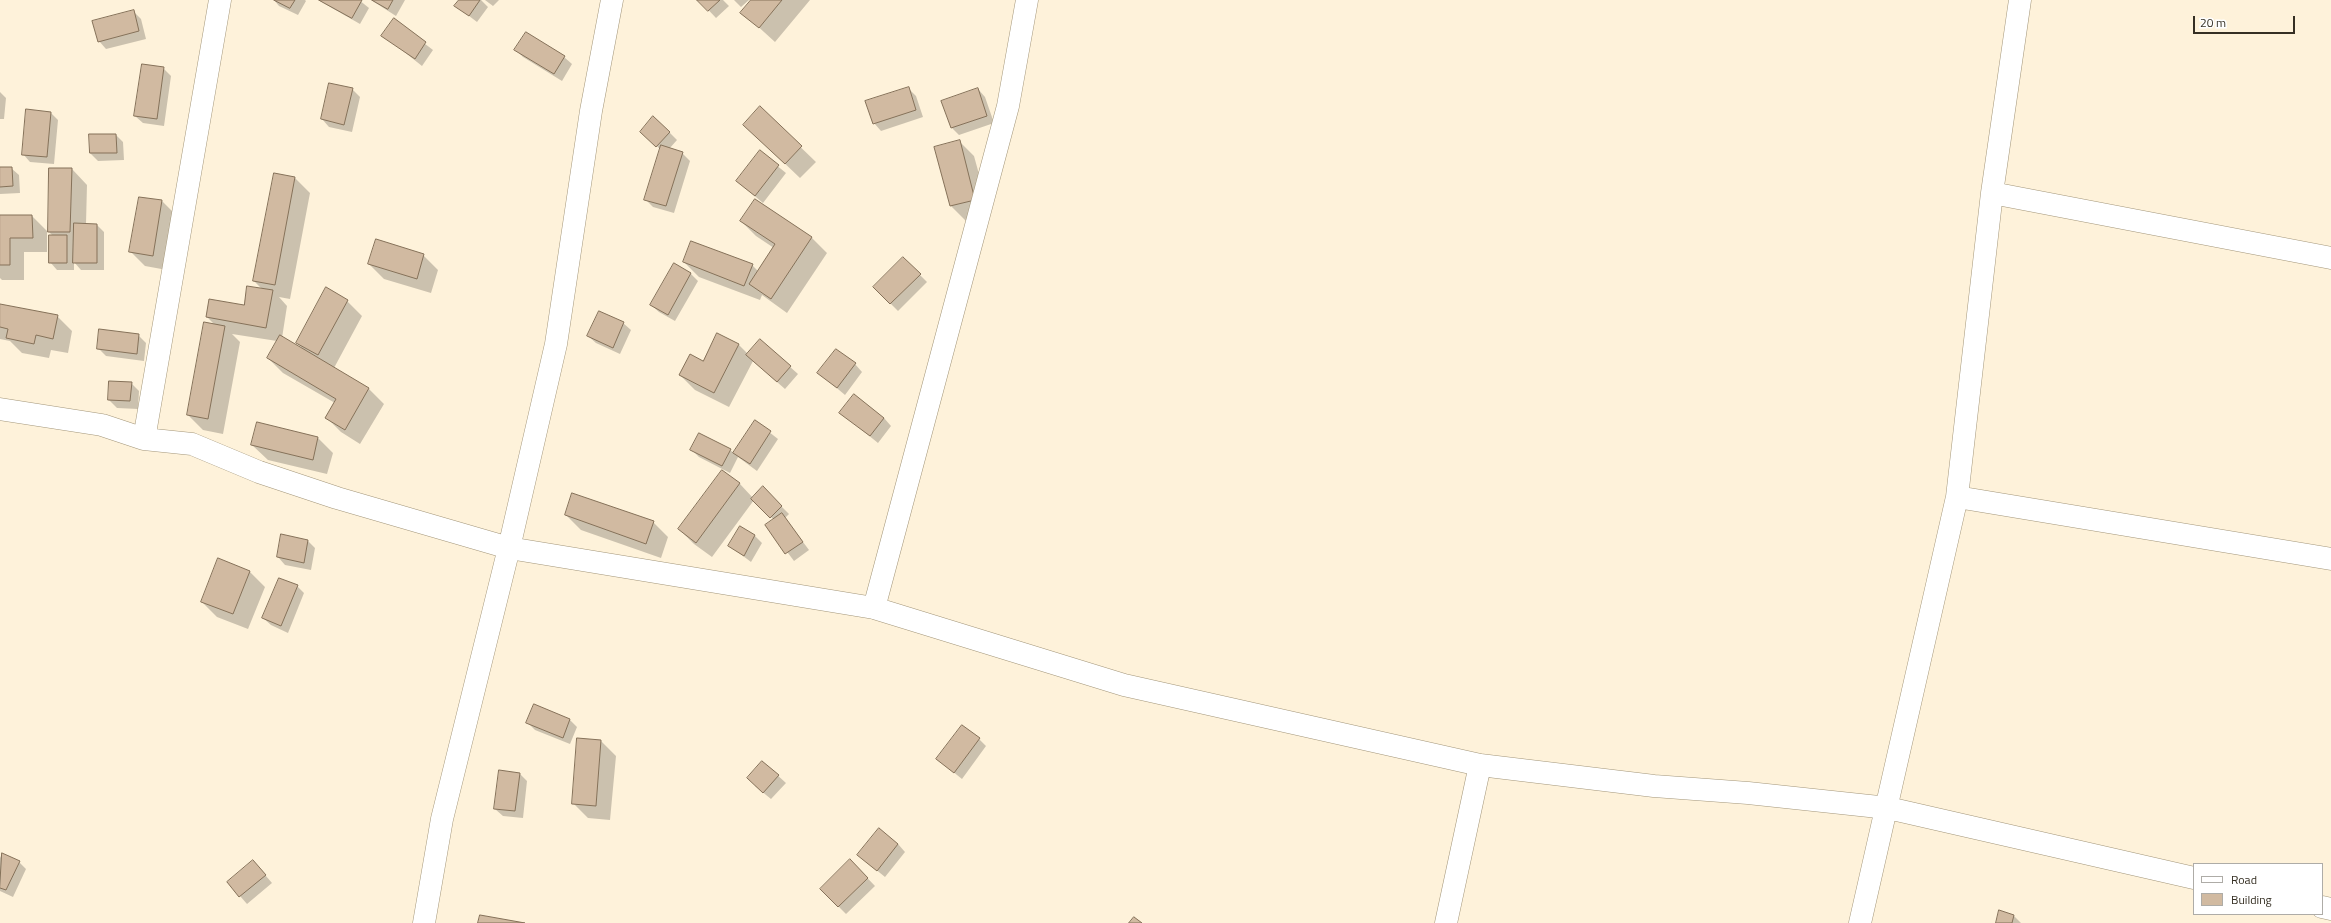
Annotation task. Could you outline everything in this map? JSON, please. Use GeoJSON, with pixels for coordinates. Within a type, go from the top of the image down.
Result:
{"type":"FeatureCollection","features":[{"type":"Feature","properties":{"kind":"street"},"geometry":{"type":"LineString","coordinates":[[144,439],[220,0]]}},
{"type":"Feature","properties":{"kind":"street"},"geometry":{"type":"LineString","coordinates":[[424,923],[442,819],[509,548],[556,344],[590,111],[612,0]]}},
{"type":"Feature","properties":{"kind":"street"},"geometry":{"type":"LineString","coordinates":[[874,608],[1008,106],[1027,0]]}},
{"type":"Feature","properties":{"kind":"street"},"geometry":{"type":"LineString","coordinates":[[1860,923],[1888,808],[1957,497],[1992,193],[2020,0]]}},
{"type":"Feature","properties":{"kind":"street"},"geometry":{"type":"LineString","coordinates":[[1992,193],[2331,258]]}},
{"type":"Feature","properties":{"kind":"street"},"geometry":{"type":"LineString","coordinates":[[0,409],[102,425],[144,439],[192,444],[259,472],[337,498],[509,548],[874,608],[1124,685],[1480,765],[1654,786],[1748,792],[1888,808],[2193,878]]}},
{"type":"Feature","properties":{"kind":"street"},"geometry":{"type":"LineString","coordinates":[[1957,497],[2331,559]]}},
{"type":"Feature","properties":{"kind":"street"},"geometry":{"type":"LineString","coordinates":[[1446,923],[1480,765]]}},
{"type":"Feature","properties":{"kind":"building"},"geometry":{"type":"Polygon","coordinates":[[[274,0],[295,0],[290,8],[274,0]]]}},
{"type":"Feature","properties":{"kind":"building"},"geometry":{"type":"Polygon","coordinates":[[[319,0],[362,0],[352,18],[319,0]]]}},
{"type":"Feature","properties":{"kind":"building"},"geometry":{"type":"Polygon","coordinates":[[[372,0],[393,0],[388,9],[372,0]]]}},
{"type":"Feature","properties":{"kind":"building"},"geometry":{"type":"Polygon","coordinates":[[[459,0],[480,0],[469,16],[454,6],[459,0]]]}},
{"type":"Feature","properties":{"kind":"building"},"geometry":{"type":"Polygon","coordinates":[[[697,0],[720,0],[708,11],[697,0]]]}},
{"type":"Feature","properties":{"kind":"building"},"geometry":{"type":"Polygon","coordinates":[[[751,0],[782,0],[759,28],[740,13],[751,0]]]}},
{"type":"Feature","properties":{"kind":"building"},"geometry":{"type":"Polygon","coordinates":[[[134,10],[139,31],[98,42],[92,21],[134,10]]]}},
{"type":"Feature","properties":{"kind":"building"},"geometry":{"type":"Polygon","coordinates":[[[394,18],[426,42],[415,59],[381,36],[394,18]]]}},
{"type":"Feature","properties":{"kind":"building"},"geometry":{"type":"Polygon","coordinates":[[[526,32],[565,56],[554,74],[514,50],[526,32]]]}},
{"type":"Feature","properties":{"kind":"building"},"geometry":{"type":"Polygon","coordinates":[[[142,64],[164,67],[157,119],[134,116],[142,64]]]}},
{"type":"Feature","properties":{"kind":"building"},"geometry":{"type":"Polygon","coordinates":[[[329,83],[353,88],[344,125],[321,119],[329,83]]]}},
{"type":"Feature","properties":{"kind":"building"},"geometry":{"type":"Polygon","coordinates":[[[909,87],[916,110],[873,124],[865,101],[909,87]]]}},
{"type":"Feature","properties":{"kind":"building"},"geometry":{"type":"Polygon","coordinates":[[[978,88],[987,116],[951,128],[941,101],[978,88]]]}},
{"type":"Feature","properties":{"kind":"building"},"geometry":{"type":"Polygon","coordinates":[[[760,106],[802,146],[785,164],[743,125],[760,106]]]}},
{"type":"Feature","properties":{"kind":"building"},"geometry":{"type":"Polygon","coordinates":[[[26,109],[51,112],[47,157],[22,155],[26,109]]]}},
{"type":"Feature","properties":{"kind":"building"},"geometry":{"type":"Polygon","coordinates":[[[653,116],[670,132],[656,147],[640,132],[653,116]]]}},
{"type":"Feature","properties":{"kind":"building"},"geometry":{"type":"Polygon","coordinates":[[[89,134],[116,134],[117,153],[90,153],[89,134]]]}},
{"type":"Feature","properties":{"kind":"building"},"geometry":{"type":"Polygon","coordinates":[[[960,140],[975,200],[950,206],[934,147],[960,140]]]}},
{"type":"Feature","properties":{"kind":"building"},"geometry":{"type":"Polygon","coordinates":[[[661,145],[683,152],[666,206],[644,200],[661,145]]]}},
{"type":"Feature","properties":{"kind":"building"},"geometry":{"type":"Polygon","coordinates":[[[760,150],[779,165],[755,196],[736,181],[760,150]]]}},
{"type":"Feature","properties":{"kind":"building"},"geometry":{"type":"Polygon","coordinates":[[[0,167],[12,167],[13,186],[0,187],[0,167]]]}},
{"type":"Feature","properties":{"kind":"building"},"geometry":{"type":"Polygon","coordinates":[[[49,168],[72,168],[70,232],[48,232],[49,168]]]}},
{"type":"Feature","properties":{"kind":"building"},"geometry":{"type":"Polygon","coordinates":[[[274,173],[295,177],[275,285],[253,281],[274,173]]]}},
{"type":"Feature","properties":{"kind":"building"},"geometry":{"type":"Polygon","coordinates":[[[139,197],[162,200],[153,256],[129,252],[139,197]]]}},
{"type":"Feature","properties":{"kind":"building"},"geometry":{"type":"Polygon","coordinates":[[[755,199],[812,237],[771,299],[749,284],[775,244],[740,221],[755,199]]]}},
{"type":"Feature","properties":{"kind":"building"},"geometry":{"type":"Polygon","coordinates":[[[0,215],[32,215],[33,238],[10,238],[10,265],[0,265],[0,215]]]}},
{"type":"Feature","properties":{"kind":"building"},"geometry":{"type":"Polygon","coordinates":[[[74,223],[97,224],[97,263],[73,263],[74,223]]]}},
{"type":"Feature","properties":{"kind":"building"},"geometry":{"type":"Polygon","coordinates":[[[49,235],[67,235],[67,263],[49,263],[49,235]]]}},
{"type":"Feature","properties":{"kind":"building"},"geometry":{"type":"Polygon","coordinates":[[[376,239],[424,254],[417,279],[368,264],[376,239]]]}},
{"type":"Feature","properties":{"kind":"building"},"geometry":{"type":"Polygon","coordinates":[[[691,241],[753,264],[744,286],[683,262],[691,241]]]}},
{"type":"Feature","properties":{"kind":"building"},"geometry":{"type":"Polygon","coordinates":[[[903,257],[921,274],[890,304],[873,287],[903,257]]]}},
{"type":"Feature","properties":{"kind":"building"},"geometry":{"type":"Polygon","coordinates":[[[674,263],[691,273],[668,315],[650,305],[674,263]]]}},
{"type":"Feature","properties":{"kind":"building"},"geometry":{"type":"Polygon","coordinates":[[[247,286],[273,290],[266,328],[206,317],[209,299],[244,305],[247,286]]]}},
{"type":"Feature","properties":{"kind":"building"},"geometry":{"type":"Polygon","coordinates":[[[326,287],[348,300],[318,355],[296,343],[326,287]]]}},
{"type":"Feature","properties":{"kind":"building"},"geometry":{"type":"Polygon","coordinates":[[[0,304],[58,315],[53,339],[36,335],[34,344],[6,338],[8,329],[0,327],[0,304]]]}},
{"type":"Feature","properties":{"kind":"building"},"geometry":{"type":"Polygon","coordinates":[[[599,311],[624,322],[613,348],[587,336],[599,311]]]}},
{"type":"Feature","properties":{"kind":"building"},"geometry":{"type":"Polygon","coordinates":[[[204,322],[225,326],[208,419],[187,415],[204,322]]]}},
{"type":"Feature","properties":{"kind":"building"},"geometry":{"type":"Polygon","coordinates":[[[99,329],[139,334],[137,354],[97,349],[99,329]]]}},
{"type":"Feature","properties":{"kind":"building"},"geometry":{"type":"Polygon","coordinates":[[[717,333],[739,344],[714,393],[679,375],[690,354],[703,361],[717,333]]]}},
{"type":"Feature","properties":{"kind":"building"},"geometry":{"type":"Polygon","coordinates":[[[280,335],[369,388],[345,430],[325,418],[336,399],[267,358],[280,335]]]}},
{"type":"Feature","properties":{"kind":"building"},"geometry":{"type":"Polygon","coordinates":[[[760,339],[791,366],[777,382],[746,355],[760,339]]]}},
{"type":"Feature","properties":{"kind":"building"},"geometry":{"type":"Polygon","coordinates":[[[836,349],[856,363],[837,388],[817,373],[836,349]]]}},
{"type":"Feature","properties":{"kind":"building"},"geometry":{"type":"Polygon","coordinates":[[[109,381],[132,382],[130,401],[108,400],[109,381]]]}},
{"type":"Feature","properties":{"kind":"building"},"geometry":{"type":"Polygon","coordinates":[[[854,394],[884,418],[870,436],[839,413],[854,394]]]}},
{"type":"Feature","properties":{"kind":"building"},"geometry":{"type":"Polygon","coordinates":[[[755,420],[771,431],[750,464],[733,453],[755,420]]]}},
{"type":"Feature","properties":{"kind":"building"},"geometry":{"type":"Polygon","coordinates":[[[257,422],[318,437],[313,460],[251,445],[257,422]]]}},
{"type":"Feature","properties":{"kind":"building"},"geometry":{"type":"Polygon","coordinates":[[[699,433],[731,449],[722,466],[690,450],[699,433]]]}},
{"type":"Feature","properties":{"kind":"building"},"geometry":{"type":"Polygon","coordinates":[[[722,470],[740,483],[696,543],[678,529],[722,470]]]}},
{"type":"Feature","properties":{"kind":"building"},"geometry":{"type":"Polygon","coordinates":[[[763,486],[782,506],[770,518],[751,499],[763,486]]]}},
{"type":"Feature","properties":{"kind":"building"},"geometry":{"type":"Polygon","coordinates":[[[572,493],[654,521],[646,544],[565,515],[572,493]]]}},
{"type":"Feature","properties":{"kind":"building"},"geometry":{"type":"Polygon","coordinates":[[[782,513],[803,542],[785,554],[765,525],[782,513]]]}},
{"type":"Feature","properties":{"kind":"building"},"geometry":{"type":"Polygon","coordinates":[[[740,526],[755,535],[744,556],[728,546],[740,526]]]}},
{"type":"Feature","properties":{"kind":"building"},"geometry":{"type":"Polygon","coordinates":[[[281,534],[308,540],[304,563],[277,557],[281,534]]]}},
{"type":"Feature","properties":{"kind":"building"},"geometry":{"type":"Polygon","coordinates":[[[218,558],[250,571],[233,614],[201,602],[218,558]]]}},
{"type":"Feature","properties":{"kind":"building"},"geometry":{"type":"Polygon","coordinates":[[[279,578],[298,585],[281,626],[262,618],[279,578]]]}},
{"type":"Feature","properties":{"kind":"building"},"geometry":{"type":"Polygon","coordinates":[[[534,704],[570,719],[563,738],[526,723],[534,704]]]}},
{"type":"Feature","properties":{"kind":"building"},"geometry":{"type":"Polygon","coordinates":[[[962,725],[980,738],[954,773],[936,759],[962,725]]]}},
{"type":"Feature","properties":{"kind":"building"},"geometry":{"type":"Polygon","coordinates":[[[577,738],[601,740],[596,806],[572,804],[577,738]]]}},
{"type":"Feature","properties":{"kind":"building"},"geometry":{"type":"Polygon","coordinates":[[[762,761],[779,775],[763,793],[747,778],[762,761]]]}},
{"type":"Feature","properties":{"kind":"building"},"geometry":{"type":"Polygon","coordinates":[[[499,770],[520,773],[515,811],[494,809],[499,770]]]}},
{"type":"Feature","properties":{"kind":"building"},"geometry":{"type":"Polygon","coordinates":[[[879,828],[898,844],[877,871],[857,855],[879,828]]]}},
{"type":"Feature","properties":{"kind":"building"},"geometry":{"type":"Polygon","coordinates":[[[2,853],[20,861],[6,890],[0,888],[2,853]]]}},
{"type":"Feature","properties":{"kind":"building"},"geometry":{"type":"Polygon","coordinates":[[[850,859],[868,878],[838,907],[820,889],[850,859]]]}},
{"type":"Feature","properties":{"kind":"building"},"geometry":{"type":"Polygon","coordinates":[[[253,860],[266,875],[239,897],[227,882],[253,860]]]}},
{"type":"Feature","properties":{"kind":"building"},"geometry":{"type":"Polygon","coordinates":[[[1999,910],[2014,915],[2012,923],[1996,923],[1999,910]]]}},
{"type":"Feature","properties":{"kind":"building"},"geometry":{"type":"Polygon","coordinates":[[[480,915],[525,923],[478,923],[480,915]]]}},
{"type":"Feature","properties":{"kind":"building"},"geometry":{"type":"Polygon","coordinates":[[[1134,917],[1142,923],[1129,923],[1134,917]]]}}]}
